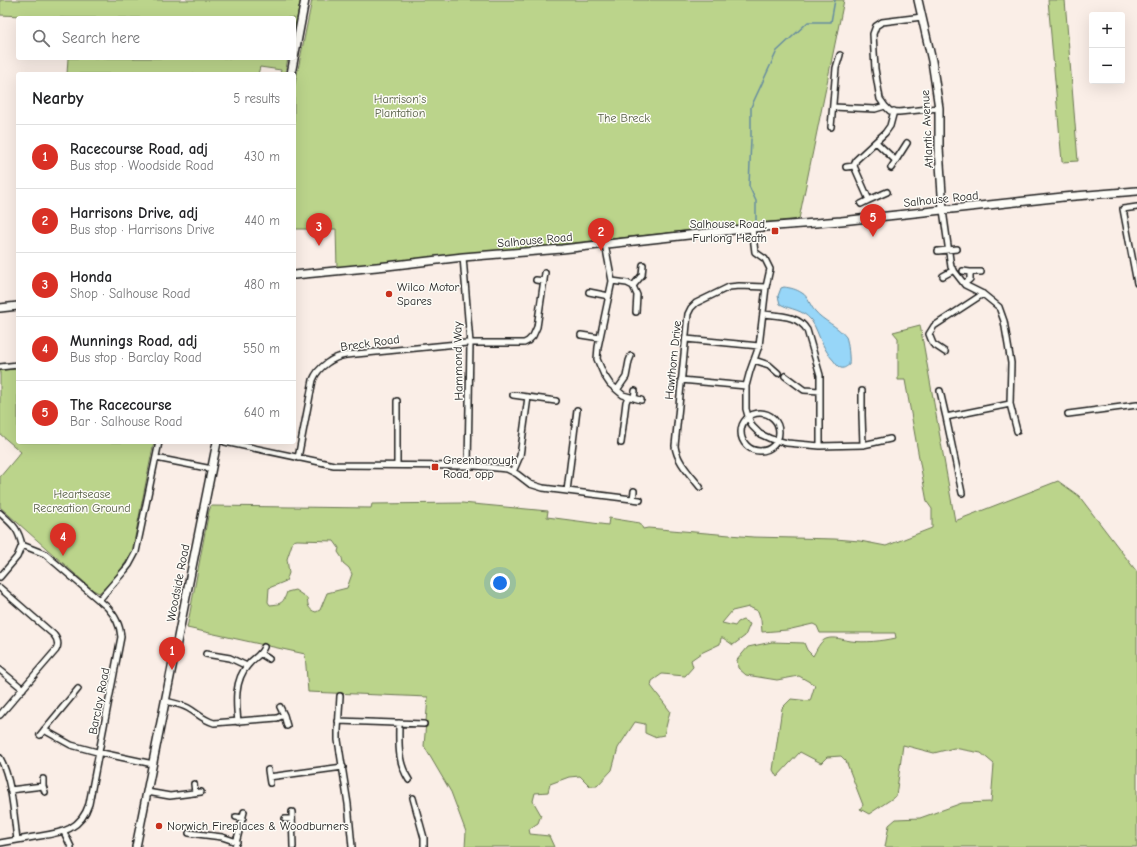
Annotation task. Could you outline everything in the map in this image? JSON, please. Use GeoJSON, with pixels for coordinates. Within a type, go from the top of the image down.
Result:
{"type":"FeatureCollection","features":[{"type":"Feature","properties":{"kind":"street"},"geometry":{"type":"LineString","coordinates":[[296,48],[305,0]]}},
{"type":"Feature","properties":{"kind":"street","name":"Atlantic Avenue"},"geometry":{"type":"LineString","coordinates":[[918,0],[932,61],[939,108],[939,148],[944,210]]}},
{"type":"Feature","properties":{"kind":"street"},"geometry":{"type":"LineString","coordinates":[[922,17],[882,22],[876,26],[873,34],[875,69],[880,99],[884,106],[890,111],[899,112],[939,108]]}},
{"type":"Feature","properties":{"kind":"street"},"geometry":{"type":"LineString","coordinates":[[831,127],[836,68],[840,55]]}},
{"type":"Feature","properties":{"kind":"street"},"geometry":{"type":"LineString","coordinates":[[291,72],[294,60]]}},
{"type":"Feature","properties":{"kind":"street"},"geometry":{"type":"LineString","coordinates":[[833,107],[875,109],[884,106]]}},
{"type":"Feature","properties":{"kind":"street"},"geometry":{"type":"LineString","coordinates":[[869,200],[854,166],[856,160],[885,133],[890,126],[894,111]]}},
{"type":"Feature","properties":{"kind":"street"},"geometry":{"type":"LineString","coordinates":[[876,142],[895,160]]}},
{"type":"Feature","properties":{"kind":"street"},"geometry":{"type":"LineString","coordinates":[[891,168],[907,143]]}},
{"type":"Feature","properties":{"kind":"street"},"geometry":{"type":"LineString","coordinates":[[846,167],[854,166]]}},
{"type":"Feature","properties":{"kind":"street","name":"Salhouse Road"},"geometry":{"type":"LineString","coordinates":[[296,275],[462,257],[562,249],[752,228],[841,221],[1019,203],[1063,197],[1137,191]]}},
{"type":"Feature","properties":{"kind":"street"},"geometry":{"type":"LineString","coordinates":[[861,204],[887,192]]}},
{"type":"Feature","properties":{"kind":"street"},"geometry":{"type":"LineString","coordinates":[[1137,207],[1123,209],[1134,256],[1137,283]]}},
{"type":"Feature","properties":{"kind":"street"},"geometry":{"type":"LineString","coordinates":[[944,210],[951,267],[964,284],[983,294],[999,307],[1004,321],[1011,363],[1010,404],[1017,431]]}},
{"type":"Feature","properties":{"kind":"street"},"geometry":{"type":"LineString","coordinates":[[752,228],[756,252],[766,259],[770,269],[766,288],[759,346],[746,386],[748,416],[752,426],[760,434],[777,441],[787,443],[820,446],[863,445],[890,439]]}},
{"type":"Feature","properties":{"kind":"street"},"geometry":{"type":"LineString","coordinates":[[605,244],[612,281],[597,352],[599,363],[610,384],[628,397],[641,400]]}},
{"type":"Feature","properties":{"kind":"street"},"geometry":{"type":"LineString","coordinates":[[938,251],[956,249]]}},
{"type":"Feature","properties":{"kind":"street","name":"Hammond Way"},"geometry":{"type":"LineString","coordinates":[[462,257],[470,343],[468,466]]}},
{"type":"Feature","properties":{"kind":"street"},"geometry":{"type":"LineString","coordinates":[[633,286],[642,275],[643,265]]}},
{"type":"Feature","properties":{"kind":"street"},"geometry":{"type":"LineString","coordinates":[[943,276],[954,270]]}},
{"type":"Feature","properties":{"kind":"street"},"geometry":{"type":"LineString","coordinates":[[963,271],[981,272]]}},
{"type":"Feature","properties":{"kind":"street"},"geometry":{"type":"LineString","coordinates":[[964,284],[970,279],[970,272]]}},
{"type":"Feature","properties":{"kind":"street"},"geometry":{"type":"LineString","coordinates":[[536,280],[544,281],[545,273]]}},
{"type":"Feature","properties":{"kind":"street","name":"Breck Road"},"geometry":{"type":"LineString","coordinates":[[298,458],[313,380],[319,370],[335,358],[361,353],[470,343],[524,343],[533,336],[537,327],[544,281]]}},
{"type":"Feature","properties":{"kind":"street"},"geometry":{"type":"LineString","coordinates":[[612,281],[627,283],[633,286],[637,295],[636,312]]}},
{"type":"Feature","properties":{"kind":"street","name":"Hawthorn Drive"},"geometry":{"type":"LineString","coordinates":[[700,487],[679,460],[675,450],[688,314],[696,303],[729,287],[766,288]]}},
{"type":"Feature","properties":{"kind":"street"},"geometry":{"type":"LineString","coordinates":[[589,292],[609,296]]}},
{"type":"Feature","properties":{"kind":"street"},"geometry":{"type":"LineString","coordinates":[[946,352],[934,344],[931,339],[929,334],[934,326],[983,294]]}},
{"type":"Feature","properties":{"kind":"street"},"geometry":{"type":"LineString","coordinates":[[0,308],[16,306]]}},
{"type":"Feature","properties":{"kind":"street"},"geometry":{"type":"LineString","coordinates":[[763,314],[789,317],[796,320],[804,325],[810,336],[820,375],[820,446]]}},
{"type":"Feature","properties":{"kind":"street"},"geometry":{"type":"LineString","coordinates":[[581,336],[600,338]]}},
{"type":"Feature","properties":{"kind":"street"},"geometry":{"type":"LineString","coordinates":[[686,339],[759,346]]}},
{"type":"Feature","properties":{"kind":"street"},"geometry":{"type":"LineString","coordinates":[[617,390],[626,377],[631,356]]}},
{"type":"Feature","properties":{"kind":"street"},"geometry":{"type":"LineString","coordinates":[[754,360],[769,365],[778,373]]}},
{"type":"Feature","properties":{"kind":"street"},"geometry":{"type":"LineString","coordinates":[[0,367],[16,365]]}},
{"type":"Feature","properties":{"kind":"street"},"geometry":{"type":"LineString","coordinates":[[784,376],[804,390],[820,391]]}},
{"type":"Feature","properties":{"kind":"street"},"geometry":{"type":"LineString","coordinates":[[682,380],[746,386]]}},
{"type":"Feature","properties":{"kind":"street"},"geometry":{"type":"LineString","coordinates":[[634,398],[635,391]]}},
{"type":"Feature","properties":{"kind":"street"},"geometry":{"type":"LineString","coordinates":[[862,391],[863,445]]}},
{"type":"Feature","properties":{"kind":"street"},"geometry":{"type":"LineString","coordinates":[[940,391],[962,493]]}},
{"type":"Feature","properties":{"kind":"street"},"geometry":{"type":"LineString","coordinates":[[514,395],[556,401]]}},
{"type":"Feature","properties":{"kind":"street"},"geometry":{"type":"LineString","coordinates":[[514,472],[520,456],[528,397]]}},
{"type":"Feature","properties":{"kind":"street"},"geometry":{"type":"LineString","coordinates":[[621,443],[626,402],[628,397]]}},
{"type":"Feature","properties":{"kind":"street"},"geometry":{"type":"LineString","coordinates":[[397,401],[397,465]]}},
{"type":"Feature","properties":{"kind":"street"},"geometry":{"type":"LineString","coordinates":[[946,417],[1010,404]]}},
{"type":"Feature","properties":{"kind":"street"},"geometry":{"type":"LineString","coordinates":[[1068,414],[1137,405]]}},
{"type":"Feature","properties":{"kind":"street"},"geometry":{"type":"LineString","coordinates":[[567,491],[577,410]]}},
{"type":"Feature","properties":{"kind":"street"},"geometry":{"type":"LineString","coordinates":[[755,413],[767,414],[774,418],[778,425],[779,433],[777,441],[764,451],[755,451],[748,447],[741,438],[740,430],[743,422],[748,416],[755,413]]}},
{"type":"Feature","properties":{"kind":"street"},"geometry":{"type":"LineString","coordinates":[[98,600],[129,565],[136,552],[159,444]]}},
{"type":"Feature","properties":{"kind":"street","name":"Woodside Road"},"geometry":{"type":"LineString","coordinates":[[136,847],[217,444]]}},
{"type":"Feature","properties":{"kind":"street"},"geometry":{"type":"LineString","coordinates":[[233,444],[334,465],[476,466],[499,468],[514,472],[525,481],[536,486],[640,500]]}},
{"type":"Feature","properties":{"kind":"street"},"geometry":{"type":"LineString","coordinates":[[156,458],[212,469]]}},
{"type":"Feature","properties":{"kind":"street"},"geometry":{"type":"LineString","coordinates":[[633,499],[634,491]]}},
{"type":"Feature","properties":{"kind":"street"},"geometry":{"type":"LineString","coordinates":[[0,513],[15,526],[19,532],[22,545],[17,557],[0,577]]}},
{"type":"Feature","properties":{"kind":"street","name":"Barclay Road"},"geometry":{"type":"LineString","coordinates":[[0,845],[17,840],[64,832],[80,821],[87,809],[121,637],[120,627],[113,614],[98,600],[45,554],[22,545]]}},
{"type":"Feature","properties":{"kind":"street"},"geometry":{"type":"LineString","coordinates":[[0,588],[54,635],[58,641],[56,650],[0,715]]}},
{"type":"Feature","properties":{"kind":"street"},"geometry":{"type":"LineString","coordinates":[[238,722],[237,699],[240,679],[247,666],[261,654],[264,647]]}},
{"type":"Feature","properties":{"kind":"street"},"geometry":{"type":"LineString","coordinates":[[206,654],[230,658],[247,666]]}},
{"type":"Feature","properties":{"kind":"street"},"geometry":{"type":"LineString","coordinates":[[261,654],[269,659]]}},
{"type":"Feature","properties":{"kind":"street"},"geometry":{"type":"LineString","coordinates":[[0,670],[23,690]]}},
{"type":"Feature","properties":{"kind":"street"},"geometry":{"type":"LineString","coordinates":[[40,735],[78,688]]}},
{"type":"Feature","properties":{"kind":"street"},"geometry":{"type":"LineString","coordinates":[[340,696],[338,740],[348,804],[352,847]]}},
{"type":"Feature","properties":{"kind":"street"},"geometry":{"type":"LineString","coordinates":[[165,701],[187,707],[202,718],[214,723],[278,718],[284,715]]}},
{"type":"Feature","properties":{"kind":"street"},"geometry":{"type":"LineString","coordinates":[[280,707],[287,726]]}},
{"type":"Feature","properties":{"kind":"street"},"geometry":{"type":"LineString","coordinates":[[338,721],[424,724]]}},
{"type":"Feature","properties":{"kind":"street"},"geometry":{"type":"LineString","coordinates":[[399,723],[400,761],[409,780]]}},
{"type":"Feature","properties":{"kind":"street"},"geometry":{"type":"LineString","coordinates":[[44,730],[71,745],[153,764]]}},
{"type":"Feature","properties":{"kind":"street"},"geometry":{"type":"LineString","coordinates":[[0,758],[6,773],[10,790],[17,840]]}},
{"type":"Feature","properties":{"kind":"street"},"geometry":{"type":"LineString","coordinates":[[269,776],[342,767]]}},
{"type":"Feature","properties":{"kind":"street"},"geometry":{"type":"LineString","coordinates":[[268,770],[270,783]]}},
{"type":"Feature","properties":{"kind":"street"},"geometry":{"type":"LineString","coordinates":[[43,779],[45,792]]}},
{"type":"Feature","properties":{"kind":"street"},"geometry":{"type":"LineString","coordinates":[[194,784],[195,793]]}},
{"type":"Feature","properties":{"kind":"street"},"geometry":{"type":"LineString","coordinates":[[10,790],[44,786]]}},
{"type":"Feature","properties":{"kind":"street"},"geometry":{"type":"LineString","coordinates":[[147,792],[170,796],[201,792]]}},
{"type":"Feature","properties":{"kind":"street"},"geometry":{"type":"LineString","coordinates":[[413,798],[424,838],[424,847]]}},
{"type":"Feature","properties":{"kind":"street"},"geometry":{"type":"LineString","coordinates":[[193,831],[222,837],[236,844],[244,812]]}},
{"type":"Feature","properties":{"kind":"street"},"geometry":{"type":"LineString","coordinates":[[292,812],[293,847]]}},
{"type":"Feature","properties":{"kind":"street"},"geometry":{"type":"LineString","coordinates":[[236,817],[243,818]]}},
{"type":"Feature","properties":{"kind":"street"},"geometry":{"type":"LineString","coordinates":[[285,819],[292,819]]}},
{"type":"Feature","properties":{"kind":"street"},"geometry":{"type":"LineString","coordinates":[[64,832],[71,847]]}},
{"type":"Feature","properties":{"kind":"green space"},"geometry":{"type":"Polygon","coordinates":[[[0,0],[301,0],[296,22],[296,16],[0,15],[0,0]]]}},
{"type":"Feature","properties":{"kind":"green space"},"geometry":{"type":"Polygon","coordinates":[[[312,0],[844,0],[799,219],[337,268],[336,229],[296,229],[296,79],[312,0]]]}},
{"type":"Feature","properties":{"kind":"green space"},"geometry":{"type":"Polygon","coordinates":[[[1048,0],[1065,0],[1078,161],[1062,162],[1048,0]]]}},
{"type":"Feature","properties":{"kind":"green space"},"geometry":{"type":"Polygon","coordinates":[[[68,60],[288,60],[285,72],[260,67],[259,72],[67,72],[68,60]]]}},
{"type":"Feature","properties":{"kind":"green space"},"geometry":{"type":"Polygon","coordinates":[[[920,325],[955,521],[1058,481],[1079,496],[1137,572],[1137,847],[885,847],[889,825],[896,819],[920,818],[962,803],[991,802],[994,764],[981,753],[954,748],[934,753],[903,745],[896,796],[869,814],[860,809],[863,805],[846,761],[841,756],[827,757],[821,763],[800,752],[777,777],[773,770],[782,708],[791,699],[810,701],[815,685],[799,676],[777,680],[746,675],[738,668],[737,660],[748,647],[772,642],[804,643],[807,650],[813,656],[820,644],[829,638],[856,642],[874,641],[896,638],[895,633],[820,633],[817,626],[813,624],[787,630],[762,632],[761,620],[758,611],[749,607],[732,611],[722,623],[735,626],[738,622],[743,620],[750,624],[745,636],[733,645],[721,638],[720,644],[701,653],[691,660],[693,667],[685,676],[662,674],[652,681],[651,686],[670,711],[664,735],[654,737],[645,733],[645,724],[635,722],[618,748],[612,770],[597,786],[590,786],[580,776],[569,777],[550,784],[548,792],[535,793],[533,801],[541,815],[538,823],[529,829],[530,834],[549,836],[554,847],[465,847],[466,832],[451,792],[424,746],[428,697],[308,692],[305,654],[187,628],[211,506],[371,508],[372,504],[462,503],[548,511],[547,517],[608,525],[609,518],[640,523],[643,529],[648,528],[753,537],[835,539],[860,541],[886,546],[932,528],[932,509],[927,502],[905,380],[898,380],[898,338],[893,332],[920,325]],[[293,541],[287,559],[289,573],[286,581],[269,588],[268,602],[270,605],[282,602],[287,592],[295,590],[307,598],[310,609],[316,612],[320,610],[327,593],[347,588],[352,574],[349,568],[343,563],[338,552],[339,548],[334,541],[293,541]]]}},
{"type":"Feature","properties":{"kind":"green space","name":"Heartsease Recreation Ground"},"geometry":{"type":"Polygon","coordinates":[[[16,369],[16,444],[154,444],[132,552],[117,574],[99,593],[93,590],[0,507],[0,477],[21,452],[0,434],[0,370],[16,369]]]}},
{"type":"Feature","properties":{"kind":"water"},"geometry":{"type":"Polygon","coordinates":[[[781,288],[791,288],[804,294],[818,315],[843,333],[846,337],[849,351],[849,365],[844,368],[840,368],[830,357],[808,316],[780,304],[778,296],[781,288]]]}},
{"type":"Feature","properties":{"kind":"waterway"},"geometry":{"type":"LineString","coordinates":[[751,137],[751,107],[777,51],[808,22],[831,22],[835,0]]}},
{"type":"Feature","properties":{"kind":"waterway"},"geometry":{"type":"LineString","coordinates":[[751,139],[749,186],[756,201],[756,224]]}},
{"type":"Feature","properties":{"kind":"place","name":"Salhouse Road, Furlong Heath"},"geometry":{"type":"Point","coordinates":[775,231]}},
{"type":"Feature","properties":{"kind":"place","name":"The Racecourse"},"geometry":{"type":"Point","coordinates":[873,237]}},
{"type":"Feature","properties":{"kind":"place","name":"Honda"},"geometry":{"type":"Point","coordinates":[319,246]}},
{"type":"Feature","properties":{"kind":"place","name":"Harrisons Drive, adj"},"geometry":{"type":"Point","coordinates":[601,251]}},
{"type":"Feature","properties":{"kind":"place","name":"Wilco Motor Spares"},"geometry":{"type":"Point","coordinates":[389,294]}},
{"type":"Feature","properties":{"kind":"place","name":"Greenborough Road, opp"},"geometry":{"type":"Point","coordinates":[435,467]}},
{"type":"Feature","properties":{"kind":"place","name":"Munnings Road, adj"},"geometry":{"type":"Point","coordinates":[63,556]}},
{"type":"Feature","properties":{"kind":"place","name":"Racecourse Road, adj"},"geometry":{"type":"Point","coordinates":[172,670]}},
{"type":"Feature","properties":{"kind":"place","name":"Norwich Fireplaces & Woodburners"},"geometry":{"type":"Point","coordinates":[159,826]}},
{"type":"Feature","properties":{"kind":"park label","name":"Harrison's Plantation"},"geometry":{"type":"Point","coordinates":[400,106]}},
{"type":"Feature","properties":{"kind":"park label","name":"The Breck"},"geometry":{"type":"Point","coordinates":[624,118]}}]}
